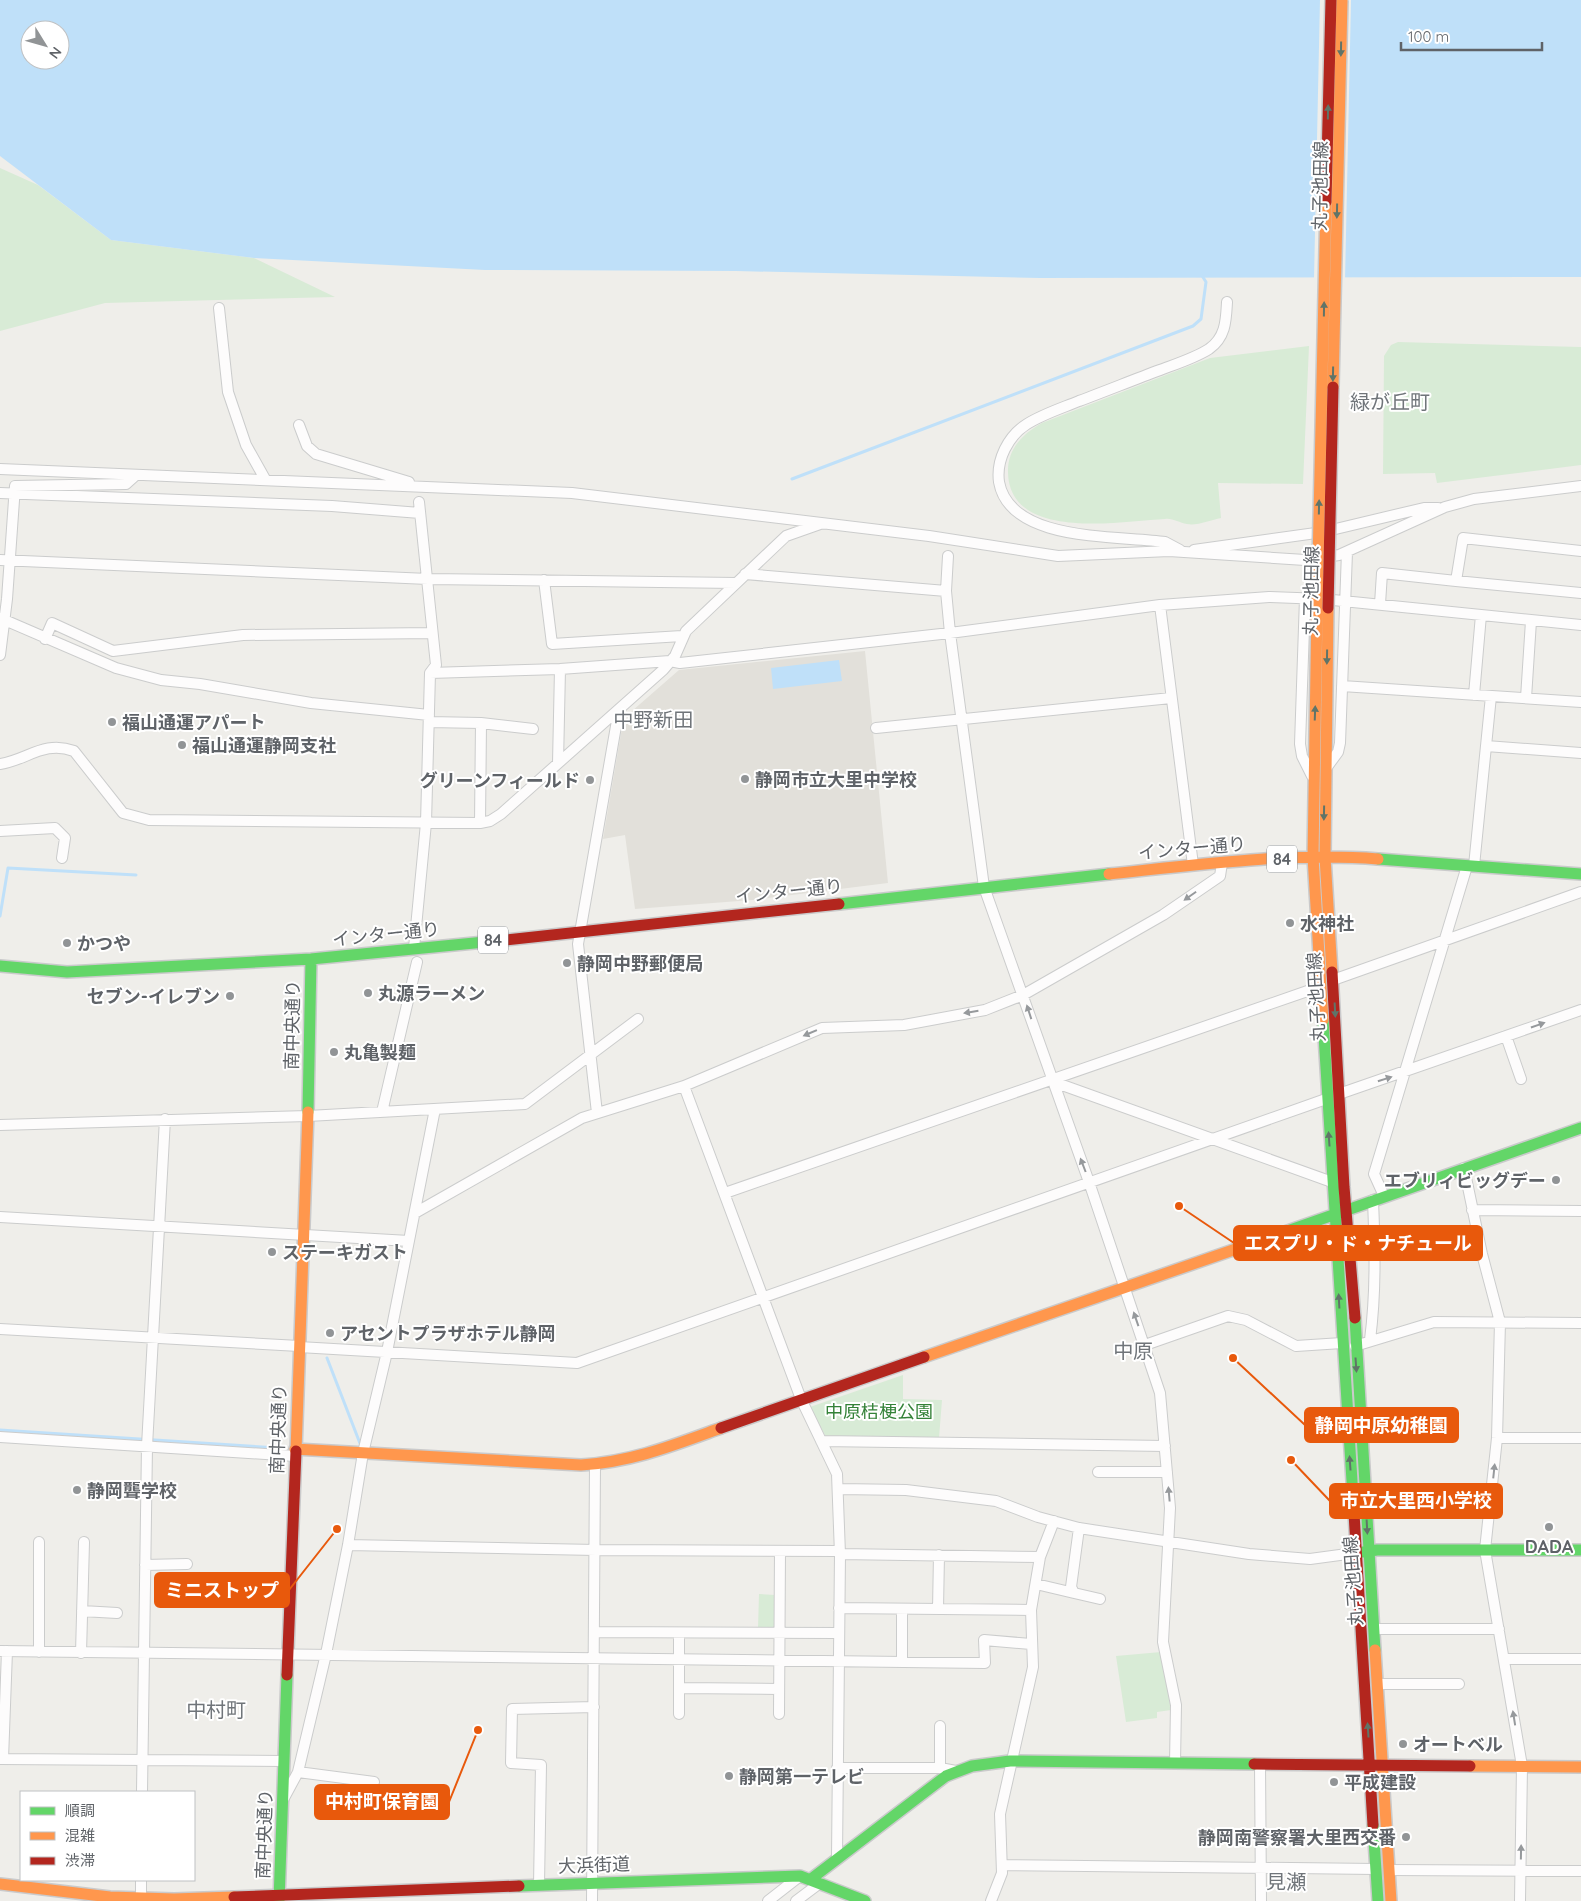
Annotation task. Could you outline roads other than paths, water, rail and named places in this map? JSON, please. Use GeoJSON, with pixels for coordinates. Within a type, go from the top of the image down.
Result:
{"type":"FeatureCollection","features":[{"type":"Feature","properties":{"kind":"street","name":"丸子池田線"},"geometry":{"type":"LineString","coordinates":[[1330,0],[1312,776],[1313,857],[1319,987],[1342,1343],[1362,1552],[1374,1629],[1391,1901]]}},
{"type":"Feature","properties":{"kind":"street","name":"丸子池田線"},"geometry":{"type":"LineString","coordinates":[[1342,0],[1325,769],[1325,857],[1346,1209],[1352,1278],[1370,1766],[1378,1901]]}},
{"type":"Feature","properties":{"kind":"street"},"geometry":{"type":"LineString","coordinates":[[1227,302],[1226,324],[1221,337],[1209,348],[1187,360],[1056,410],[1026,424],[1008,443],[1001,456],[998,469],[1004,497],[1012,510],[1040,526],[1165,542],[1184,552],[1214,545],[1323,532],[1424,508],[1441,508]]}},
{"type":"Feature","properties":{"kind":"street"},"geometry":{"type":"LineString","coordinates":[[219,308],[228,392],[253,457],[265,479]]}},
{"type":"Feature","properties":{"kind":"street"},"geometry":{"type":"LineString","coordinates":[[299,425],[307,446],[316,454],[416,486]]}},
{"type":"Feature","properties":{"kind":"street"},"geometry":{"type":"LineString","coordinates":[[248,479],[253,457]]}},
{"type":"Feature","properties":{"kind":"street"},"geometry":{"type":"LineString","coordinates":[[0,469],[572,492],[824,523],[1058,556],[1184,552],[1305,560],[1348,552],[1441,508],[1474,499],[1581,486]]}},
{"type":"Feature","properties":{"kind":"street"},"geometry":{"type":"LineString","coordinates":[[0,655],[5,561],[15,486],[126,484],[136,475]]}},
{"type":"Feature","properties":{"kind":"street"},"geometry":{"type":"LineString","coordinates":[[0,493],[420,508],[436,665],[430,673],[426,823],[414,948]]}},
{"type":"Feature","properties":{"kind":"street"},"geometry":{"type":"LineString","coordinates":[[0,764],[12,762],[43,748],[67,749],[74,752],[123,813],[149,820],[426,823],[480,823],[490,821],[501,814],[663,670],[675,656],[682,636],[786,536],[824,523]]}},
{"type":"Feature","properties":{"kind":"street"},"geometry":{"type":"LineString","coordinates":[[1456,581],[1463,538],[1581,551]]}},
{"type":"Feature","properties":{"kind":"street"},"geometry":{"type":"LineString","coordinates":[[1325,769],[1338,752],[1340,743],[1348,552]]}},
{"type":"Feature","properties":{"kind":"street"},"geometry":{"type":"LineString","coordinates":[[948,556],[946,591],[950,633],[984,887],[1023,995],[1051,1081],[1089,1182],[1160,1393],[1170,1508],[1163,1642],[1176,1705],[1176,1763]]}},
{"type":"Feature","properties":{"kind":"street"},"geometry":{"type":"LineString","coordinates":[[5,561],[428,579],[736,583]]}},
{"type":"Feature","properties":{"kind":"street"},"geometry":{"type":"LineString","coordinates":[[1380,604],[1382,572],[1456,581],[1581,592]]}},
{"type":"Feature","properties":{"kind":"street"},"geometry":{"type":"LineString","coordinates":[[746,574],[946,591]]}},
{"type":"Feature","properties":{"kind":"street"},"geometry":{"type":"LineString","coordinates":[[544,580],[552,644],[682,636]]}},
{"type":"Feature","properties":{"kind":"street"},"geometry":{"type":"LineString","coordinates":[[430,673],[560,669],[670,661],[680,663],[950,633],[1160,605],[1269,597],[1380,604],[1581,625]]}},
{"type":"Feature","properties":{"kind":"street"},"geometry":{"type":"LineString","coordinates":[[1305,598],[1300,744],[1302,756],[1312,776]]}},
{"type":"Feature","properties":{"kind":"street"},"geometry":{"type":"LineString","coordinates":[[1160,605],[1193,864]]}},
{"type":"Feature","properties":{"kind":"street"},"geometry":{"type":"LineString","coordinates":[[1474,695],[1481,615]]}},
{"type":"Feature","properties":{"kind":"street"},"geometry":{"type":"LineString","coordinates":[[2,620],[116,668],[161,680],[200,684],[311,703],[532,729]]}},
{"type":"Feature","properties":{"kind":"street"},"geometry":{"type":"LineString","coordinates":[[1526,698],[1531,621]]}},
{"type":"Feature","properties":{"kind":"street"},"geometry":{"type":"LineString","coordinates":[[45,638],[52,624],[112,650],[243,635],[432,633]]}},
{"type":"Feature","properties":{"kind":"street"},"geometry":{"type":"LineString","coordinates":[[558,763],[560,669]]}},
{"type":"Feature","properties":{"kind":"street"},"geometry":{"type":"LineString","coordinates":[[1342,686],[1581,702]]}},
{"type":"Feature","properties":{"kind":"street"},"geometry":{"type":"LineString","coordinates":[[1370,1340],[1375,1303],[1378,1198],[1374,1174],[1444,941],[1471,866],[1491,696]]}},
{"type":"Feature","properties":{"kind":"street"},"geometry":{"type":"LineString","coordinates":[[876,728],[1171,698]]}},
{"type":"Feature","properties":{"kind":"street"},"geometry":{"type":"LineString","coordinates":[[597,1113],[592,1053],[578,944],[619,709]]}},
{"type":"Feature","properties":{"kind":"street"},"geometry":{"type":"LineString","coordinates":[[480,823],[481,723]]}},
{"type":"Feature","properties":{"kind":"street"},"geometry":{"type":"LineString","coordinates":[[1486,746],[1581,753]]}},
{"type":"Feature","properties":{"kind":"street"},"geometry":{"type":"LineString","coordinates":[[0,831],[55,828],[65,838],[62,858]]}},
{"type":"Feature","properties":{"kind":"street","name":"インター通り"},"geometry":{"type":"LineString","coordinates":[[0,966],[66,972],[311,959],[580,932],[1193,864],[1313,857],[1581,874]]}},
{"type":"Feature","properties":{"kind":"street"},"geometry":{"type":"LineString","coordinates":[[415,1213],[582,1118],[684,1086],[822,1028],[904,1025],[985,1010],[1023,995],[1163,915],[1220,876],[1222,863]]}},
{"type":"Feature","properties":{"kind":"street"},"geometry":{"type":"LineString","coordinates":[[1333,980],[1581,892]]}},
{"type":"Feature","properties":{"kind":"street","name":"南中央通り"},"geometry":{"type":"LineString","coordinates":[[279,1898],[302,1234],[308,1116],[311,959]]}},
{"type":"Feature","properties":{"kind":"street"},"geometry":{"type":"LineString","coordinates":[[382,1112],[417,962]]}},
{"type":"Feature","properties":{"kind":"street"},"geometry":{"type":"LineString","coordinates":[[725,1193],[1319,987]]}},
{"type":"Feature","properties":{"kind":"street"},"geometry":{"type":"LineString","coordinates":[[1339,1094],[1581,1010]]}},
{"type":"Feature","properties":{"kind":"street"},"geometry":{"type":"LineString","coordinates":[[0,1125],[308,1116],[525,1104],[638,1019]]}},
{"type":"Feature","properties":{"kind":"street"},"geometry":{"type":"LineString","coordinates":[[1506,1036],[1521,1079]]}},
{"type":"Feature","properties":{"kind":"street"},"geometry":{"type":"LineString","coordinates":[[1051,1081],[1332,1182]]}},
{"type":"Feature","properties":{"kind":"street"},"geometry":{"type":"LineString","coordinates":[[684,1086],[764,1296],[801,1400],[837,1474],[840,1553],[837,1857]]}},
{"type":"Feature","properties":{"kind":"street"},"geometry":{"type":"LineString","coordinates":[[0,1329],[577,1363],[1326,1099]]}},
{"type":"Feature","properties":{"kind":"street"},"geometry":{"type":"LineString","coordinates":[[282,1802],[298,1772],[326,1654],[348,1545],[363,1453],[387,1352],[436,1109]]}},
{"type":"Feature","properties":{"kind":"street"},"geometry":{"type":"LineString","coordinates":[[142,1791],[147,1441],[165,1119]]}},
{"type":"Feature","properties":{"kind":"street"},"geometry":{"type":"LineString","coordinates":[[0,1437],[147,1441],[295,1452],[363,1453],[522,1463],[595,1465],[642,1456],[1581,1128]]}},
{"type":"Feature","properties":{"kind":"street"},"geometry":{"type":"LineString","coordinates":[[1464,1168],[1472,1210],[1500,1322],[1497,1438],[1485,1550],[1522,1766],[1520,1901]]}},
{"type":"Feature","properties":{"kind":"street"},"geometry":{"type":"LineString","coordinates":[[1472,1210],[1581,1211]]}},
{"type":"Feature","properties":{"kind":"street"},"geometry":{"type":"LineString","coordinates":[[0,1217],[409,1241]]}},
{"type":"Feature","properties":{"kind":"street"},"geometry":{"type":"LineString","coordinates":[[1145,1345],[1228,1316],[1246,1320],[1296,1346],[1342,1343]]}},
{"type":"Feature","properties":{"kind":"street"},"geometry":{"type":"LineString","coordinates":[[1355,1346],[1434,1322],[1581,1322]]}},
{"type":"Feature","properties":{"kind":"street"},"geometry":{"type":"LineString","coordinates":[[1497,1438],[1581,1438]]}},
{"type":"Feature","properties":{"kind":"street"},"geometry":{"type":"LineString","coordinates":[[821,1441],[1165,1446]]}},
{"type":"Feature","properties":{"kind":"street"},"geometry":{"type":"LineString","coordinates":[[592,1901],[596,1550],[595,1465]]}},
{"type":"Feature","properties":{"kind":"street"},"geometry":{"type":"LineString","coordinates":[[1098,1472],[1167,1472]]}},
{"type":"Feature","properties":{"kind":"street"},"geometry":{"type":"LineString","coordinates":[[839,1489],[906,1490],[996,1501],[1079,1528],[1249,1554],[1310,1559],[1362,1552],[1581,1550]]}},
{"type":"Feature","properties":{"kind":"street"},"geometry":{"type":"LineString","coordinates":[[991,1901],[1002,1873],[1000,1814],[1010,1761],[1033,1667],[1031,1610],[1040,1557],[1054,1521]]}},
{"type":"Feature","properties":{"kind":"street"},"geometry":{"type":"LineString","coordinates":[[1074,1593],[1071,1587],[1079,1528]]}},
{"type":"Feature","properties":{"kind":"street"},"geometry":{"type":"LineString","coordinates":[[39,1542],[40,1652]]}},
{"type":"Feature","properties":{"kind":"street"},"geometry":{"type":"LineString","coordinates":[[81,1652],[84,1542]]}},
{"type":"Feature","properties":{"kind":"street"},"geometry":{"type":"LineString","coordinates":[[348,1545],[1040,1557]]}},
{"type":"Feature","properties":{"kind":"street"},"geometry":{"type":"LineString","coordinates":[[779,1714],[780,1551]]}},
{"type":"Feature","properties":{"kind":"street"},"geometry":{"type":"LineString","coordinates":[[938,1609],[939,1555]]}},
{"type":"Feature","properties":{"kind":"street"},"geometry":{"type":"LineString","coordinates":[[145,1565],[187,1564]]}},
{"type":"Feature","properties":{"kind":"street"},"geometry":{"type":"LineString","coordinates":[[1036,1584],[1100,1599]]}},
{"type":"Feature","properties":{"kind":"street"},"geometry":{"type":"LineString","coordinates":[[839,1608],[1031,1610]]}},
{"type":"Feature","properties":{"kind":"street"},"geometry":{"type":"LineString","coordinates":[[902,1609],[902,1662]]}},
{"type":"Feature","properties":{"kind":"street"},"geometry":{"type":"LineString","coordinates":[[82,1611],[116,1612]]}},
{"type":"Feature","properties":{"kind":"street"},"geometry":{"type":"LineString","coordinates":[[1374,1629],[1499,1629]]}},
{"type":"Feature","properties":{"kind":"street"},"geometry":{"type":"LineString","coordinates":[[594,1632],[839,1633]]}},
{"type":"Feature","properties":{"kind":"street"},"geometry":{"type":"LineString","coordinates":[[679,1633],[680,1714]]}},
{"type":"Feature","properties":{"kind":"street"},"geometry":{"type":"LineString","coordinates":[[284,1761],[142,1762],[2,1759],[3,1651],[985,1663],[984,1640],[1031,1644]]}},
{"type":"Feature","properties":{"kind":"street"},"geometry":{"type":"LineString","coordinates":[[1505,1658],[1581,1659]]}},
{"type":"Feature","properties":{"kind":"street"},"geometry":{"type":"LineString","coordinates":[[1377,1684],[1459,1684]]}},
{"type":"Feature","properties":{"kind":"street"},"geometry":{"type":"LineString","coordinates":[[679,1688],[779,1689]]}},
{"type":"Feature","properties":{"kind":"street"},"geometry":{"type":"LineString","coordinates":[[540,1885],[541,1765],[511,1763],[512,1709],[594,1708]]}},
{"type":"Feature","properties":{"kind":"street"},"geometry":{"type":"LineString","coordinates":[[940,1726],[940,1768]]}},
{"type":"Feature","properties":{"kind":"street"},"geometry":{"type":"LineString","coordinates":[[768,1901],[810,1879],[931,1786],[956,1771],[980,1763],[1010,1761],[1581,1767]]}},
{"type":"Feature","properties":{"kind":"street"},"geometry":{"type":"LineString","coordinates":[[1260,1764],[1261,1901]]}},
{"type":"Feature","properties":{"kind":"street"},"geometry":{"type":"LineString","coordinates":[[837,1768],[940,1768],[956,1771]]}},
{"type":"Feature","properties":{"kind":"street"},"geometry":{"type":"LineString","coordinates":[[298,1772],[374,1782]]}},
{"type":"Feature","properties":{"kind":"street"},"geometry":{"type":"LineString","coordinates":[[1002,1865],[1376,1869]]}},
{"type":"Feature","properties":{"kind":"street"},"geometry":{"type":"LineString","coordinates":[[1389,1870],[1581,1871]]}},
{"type":"Feature","properties":{"kind":"street"},"geometry":{"type":"LineString","coordinates":[[796,1901],[810,1879]]}},
{"type":"Feature","properties":{"kind":"street","name":"大浜街道"},"geometry":{"type":"LineString","coordinates":[[141,1900],[259,1895],[279,1898],[319,1892],[592,1882],[810,1879],[865,1901]]}},
{"type":"Feature","properties":{"kind":"street"},"geometry":{"type":"LineString","coordinates":[[0,1884],[141,1900],[141,1881]]}},
{"type":"Feature","properties":{"kind":"water"},"geometry":{"type":"Polygon","coordinates":[[[0,0],[1581,0],[1581,277],[1040,278],[736,271],[485,270],[254,258],[111,240],[0,156],[0,0]]]}},
{"type":"Feature","properties":{"kind":"water"},"geometry":{"type":"Polygon","coordinates":[[[839,660],[842,681],[773,689],[771,668],[839,660]]]}},
{"type":"Feature","properties":{"kind":"waterway"},"geometry":{"type":"LineString","coordinates":[[792,479],[1193,326],[1201,319],[1206,282],[1201,274]]}},
{"type":"Feature","properties":{"kind":"waterway"},"geometry":{"type":"LineString","coordinates":[[0,916],[8,868],[136,875]]}},
{"type":"Feature","properties":{"kind":"waterway"},"geometry":{"type":"LineString","coordinates":[[327,1358],[361,1446]]}},
{"type":"Feature","properties":{"kind":"waterway"},"geometry":{"type":"LineString","coordinates":[[0,1430],[279,1448]]}},
{"type":"Feature","properties":{"kind":"place","name":"福山通運アパート"},"geometry":{"type":"Point","coordinates":[112,722]}},
{"type":"Feature","properties":{"kind":"place","name":"福山通運静岡支社"},"geometry":{"type":"Point","coordinates":[182,745]}},
{"type":"Feature","properties":{"kind":"place","name":"静岡市立大里中学校"},"geometry":{"type":"Point","coordinates":[745,779]}},
{"type":"Feature","properties":{"kind":"place","name":"グリーンフィールド"},"geometry":{"type":"Point","coordinates":[590,780]}},
{"type":"Feature","properties":{"kind":"place","name":"水神社"},"geometry":{"type":"Point","coordinates":[1290,923]}},
{"type":"Feature","properties":{"kind":"place","name":"かつや"},"geometry":{"type":"Point","coordinates":[67,943]}},
{"type":"Feature","properties":{"kind":"place","name":"静岡中野郵便局"},"geometry":{"type":"Point","coordinates":[567,963]}},
{"type":"Feature","properties":{"kind":"place","name":"丸源ラーメン"},"geometry":{"type":"Point","coordinates":[368,993]}},
{"type":"Feature","properties":{"kind":"place","name":"セブン-イレブン"},"geometry":{"type":"Point","coordinates":[230,996]}},
{"type":"Feature","properties":{"kind":"place","name":"丸亀製麺"},"geometry":{"type":"Point","coordinates":[334,1052]}},
{"type":"Feature","properties":{"kind":"place","name":"エブリィビッグデー"},"geometry":{"type":"Point","coordinates":[1556,1180]}},
{"type":"Feature","properties":{"kind":"place","name":"エスプリ・ド・ナチュール"},"geometry":{"type":"Point","coordinates":[1179,1206]}},
{"type":"Feature","properties":{"kind":"place","name":"ステーキガスト"},"geometry":{"type":"Point","coordinates":[272,1252]}},
{"type":"Feature","properties":{"kind":"place","name":"アセントプラザホテル静岡"},"geometry":{"type":"Point","coordinates":[330,1333]}},
{"type":"Feature","properties":{"kind":"place","name":"静岡中原幼稚園"},"geometry":{"type":"Point","coordinates":[1233,1358]}},
{"type":"Feature","properties":{"kind":"place","name":"市立大里西小学校"},"geometry":{"type":"Point","coordinates":[1291,1460]}},
{"type":"Feature","properties":{"kind":"place","name":"静岡聾学校"},"geometry":{"type":"Point","coordinates":[77,1490]}},
{"type":"Feature","properties":{"kind":"place","name":"DADA"},"geometry":{"type":"Point","coordinates":[1549,1527]}},
{"type":"Feature","properties":{"kind":"place","name":"ミニストップ"},"geometry":{"type":"Point","coordinates":[337,1529]}},
{"type":"Feature","properties":{"kind":"place","name":"中村町保育園"},"geometry":{"type":"Point","coordinates":[478,1730]}},
{"type":"Feature","properties":{"kind":"place","name":"オートベル"},"geometry":{"type":"Point","coordinates":[1403,1744]}},
{"type":"Feature","properties":{"kind":"place","name":"静岡第一テレビ"},"geometry":{"type":"Point","coordinates":[729,1776]}},
{"type":"Feature","properties":{"kind":"place","name":"平成建設"},"geometry":{"type":"Point","coordinates":[1334,1782]}},
{"type":"Feature","properties":{"kind":"place","name":"静岡南警察署大里西交番"},"geometry":{"type":"Point","coordinates":[1406,1837]}},
{"type":"Feature","properties":{"kind":"district","name":"緑が丘町"},"geometry":{"type":"Point","coordinates":[1390,401]}},
{"type":"Feature","properties":{"kind":"district","name":"中野新田"},"geometry":{"type":"Point","coordinates":[653,719]}},
{"type":"Feature","properties":{"kind":"district","name":"中原"},"geometry":{"type":"Point","coordinates":[1133,1350]}},
{"type":"Feature","properties":{"kind":"district","name":"中村町"},"geometry":{"type":"Point","coordinates":[216,1709]}},
{"type":"Feature","properties":{"kind":"district","name":"見瀬"},"geometry":{"type":"Point","coordinates":[1286,1881]}},
{"type":"Feature","properties":{"kind":"park label","name":"中原桔梗公園"},"geometry":{"type":"Point","coordinates":[879,1411]}}]}
